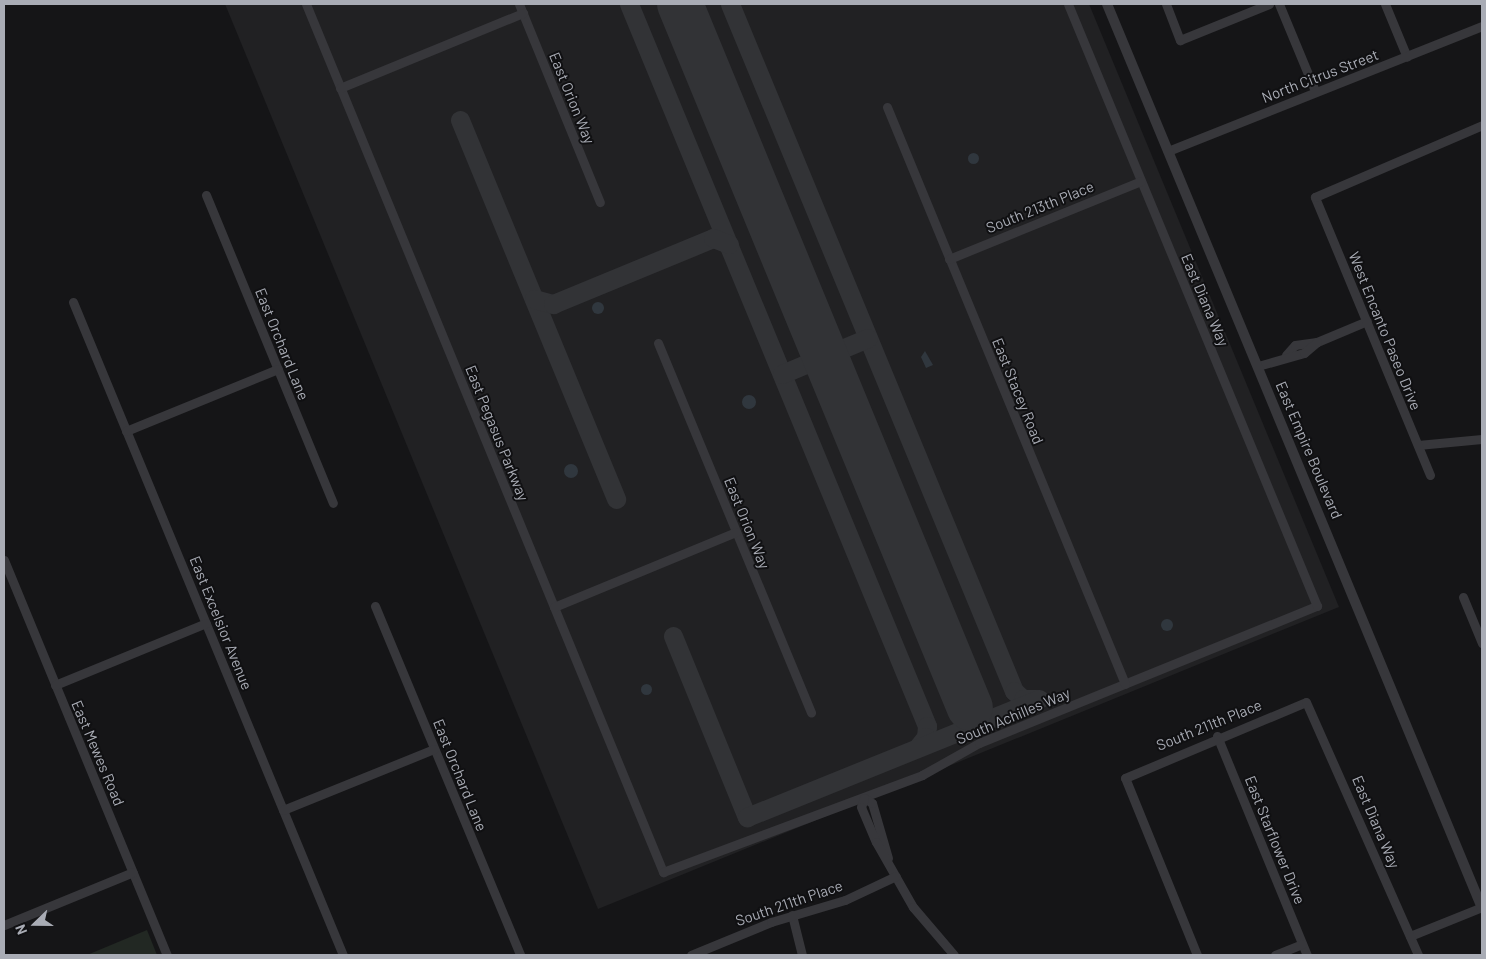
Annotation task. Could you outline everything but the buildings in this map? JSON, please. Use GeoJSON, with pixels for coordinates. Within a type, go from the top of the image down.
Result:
{"type":"FeatureCollection","features":[{"type":"Feature","properties":{"kind":"street","name":"East Pegasus Parkway"},"geometry":{"type":"LineString","coordinates":[[306,4],[663,872]]}},
{"type":"Feature","properties":{"kind":"street","name":"East Orion Way"},"geometry":{"type":"LineString","coordinates":[[519,4],[600,202]]}},
{"type":"Feature","properties":{"kind":"street","name":"East Diana Way"},"geometry":{"type":"LineString","coordinates":[[1068,4],[1317,606]]}},
{"type":"Feature","properties":{"kind":"street","name":"East Empire Boulevard"},"geometry":{"type":"LineString","coordinates":[[1107,4],[1482,908]]}},
{"type":"Feature","properties":{"kind":"street"},"geometry":{"type":"LineString","coordinates":[[1166,4],[1180,40],[1269,4]]}},
{"type":"Feature","properties":{"kind":"street"},"geometry":{"type":"LineString","coordinates":[[1279,4],[1314,91]]}},
{"type":"Feature","properties":{"kind":"street"},"geometry":{"type":"LineString","coordinates":[[1386,4],[1407,57]]}},
{"type":"Feature","properties":{"kind":"street"},"geometry":{"type":"LineString","coordinates":[[340,88],[522,13]]}},
{"type":"Feature","properties":{"kind":"street","name":"North Citrus Street"},"geometry":{"type":"LineString","coordinates":[[1168,151],[1314,91],[1407,57],[1482,26]]}},
{"type":"Feature","properties":{"kind":"street","name":"East Stacey Road"},"geometry":{"type":"LineString","coordinates":[[887,108],[1124,684]]}},
{"type":"Feature","properties":{"kind":"street","name":"West Encanto Paseo Drive"},"geometry":{"type":"LineString","coordinates":[[1430,475],[1315,197],[1482,125]]}},
{"type":"Feature","properties":{"kind":"street","name":"South 213th Place"},"geometry":{"type":"LineString","coordinates":[[949,259],[1141,181]]}},
{"type":"Feature","properties":{"kind":"street","name":"East Orchard Lane"},"geometry":{"type":"LineString","coordinates":[[206,195],[333,503]]}},
{"type":"Feature","properties":{"kind":"street","name":"East Excelsior Avenue"},"geometry":{"type":"LineString","coordinates":[[73,302],[343,955]]}},
{"type":"Feature","properties":{"kind":"street"},"geometry":{"type":"LineString","coordinates":[[1258,366],[1367,321]]}},
{"type":"Feature","properties":{"kind":"street","name":"East Orion Way"},"geometry":{"type":"LineString","coordinates":[[658,343],[811,712]]}},
{"type":"Feature","properties":{"kind":"street"},"geometry":{"type":"LineString","coordinates":[[126,431],[278,369]]}},
{"type":"Feature","properties":{"kind":"street"},"geometry":{"type":"LineString","coordinates":[[1418,445],[1482,439]]}},
{"type":"Feature","properties":{"kind":"street"},"geometry":{"type":"LineString","coordinates":[[554,606],[736,532]]}},
{"type":"Feature","properties":{"kind":"street","name":"East Mewes Road"},"geometry":{"type":"LineString","coordinates":[[4,560],[167,955]]}},
{"type":"Feature","properties":{"kind":"street"},"geometry":{"type":"LineString","coordinates":[[1463,596],[1482,644]]}},
{"type":"Feature","properties":{"kind":"street","name":"East Orchard Lane"},"geometry":{"type":"LineString","coordinates":[[375,606],[520,955]]}},
{"type":"Feature","properties":{"kind":"street","name":"South Achilles Way"},"geometry":{"type":"LineString","coordinates":[[663,872],[864,798],[933,769],[979,743],[1317,606]]}},
{"type":"Feature","properties":{"kind":"street"},"geometry":{"type":"LineString","coordinates":[[55,685],[206,623]]}},
{"type":"Feature","properties":{"kind":"street","name":"East Diana Way"},"geometry":{"type":"LineString","coordinates":[[1306,702],[1418,955]]}},
{"type":"Feature","properties":{"kind":"street","name":"South 211th Place"},"geometry":{"type":"LineString","coordinates":[[1197,955],[1125,778],[1217,736],[1306,702]]}},
{"type":"Feature","properties":{"kind":"street","name":"East Starflower Drive"},"geometry":{"type":"LineString","coordinates":[[1217,736],[1307,955]]}},
{"type":"Feature","properties":{"kind":"street"},"geometry":{"type":"LineString","coordinates":[[283,810],[434,748]]}},
{"type":"Feature","properties":{"kind":"street"},"geometry":{"type":"LineString","coordinates":[[864,798],[861,807],[913,907],[954,955]]}},
{"type":"Feature","properties":{"kind":"street"},"geometry":{"type":"LineString","coordinates":[[4,925],[133,872]]}},
{"type":"Feature","properties":{"kind":"street","name":"South 211th Place"},"geometry":{"type":"LineString","coordinates":[[691,955],[792,915],[845,900],[896,876]]}},
{"type":"Feature","properties":{"kind":"street"},"geometry":{"type":"LineString","coordinates":[[1410,936],[1482,908]]}},
{"type":"Feature","properties":{"kind":"street"},"geometry":{"type":"LineString","coordinates":[[792,915],[802,955]]}},
{"type":"Feature","properties":{"kind":"street"},"geometry":{"type":"LineString","coordinates":[[1275,955],[1302,944]]}},
{"type":"Feature","properties":{"kind":"shaded area"},"geometry":{"type":"Polygon","coordinates":[[[225,4],[1089,4],[1339,607],[598,909],[225,4]]]}},
{"type":"Feature","properties":{"kind":"shaded area"},"geometry":{"type":"Polygon","coordinates":[[[973,152],[979,158],[973,164],[967,158],[973,152]]]}},
{"type":"Feature","properties":{"kind":"shaded area"},"geometry":{"type":"Polygon","coordinates":[[[596,302],[600,302],[604,308],[600,314],[596,314],[592,310],[592,306],[596,302]]]}},
{"type":"Feature","properties":{"kind":"shaded area"},"geometry":{"type":"Polygon","coordinates":[[[925,351],[933,365],[926,368],[921,357],[925,351]]]}},
{"type":"Feature","properties":{"kind":"shaded area"},"geometry":{"type":"Polygon","coordinates":[[[749,395],[754,397],[756,402],[754,407],[749,409],[744,407],[742,402],[744,397],[749,395]]]}},
{"type":"Feature","properties":{"kind":"shaded area"},"geometry":{"type":"Polygon","coordinates":[[[571,464],[576,466],[578,471],[576,476],[571,478],[566,476],[564,471],[566,466],[571,464]]]}},
{"type":"Feature","properties":{"kind":"shaded area"},"geometry":{"type":"Polygon","coordinates":[[[1165,619],[1169,619],[1173,625],[1169,631],[1165,631],[1161,627],[1161,623],[1165,619]]]}},
{"type":"Feature","properties":{"kind":"shaded area"},"geometry":{"type":"Polygon","coordinates":[[[644,684],[648,684],[651,689],[650,693],[644,694],[641,691],[641,687],[644,684]]]}},
{"type":"Feature","properties":{"kind":"shaded area"},"geometry":{"type":"Polygon","coordinates":[[[147,930],[157,955],[87,955],[147,930]]]}},
{"type":"Feature","properties":{"kind":"taxiway"},"geometry":{"type":"LineString","coordinates":[[629,4],[927,726],[926,737],[917,748]]}},
{"type":"Feature","properties":{"kind":"taxiway"},"geometry":{"type":"LineString","coordinates":[[730,4],[1014,691],[1023,699],[1039,699]]}},
{"type":"Feature","properties":{"kind":"taxiway"},"geometry":{"type":"LineString","coordinates":[[460,120],[616,499]]}},
{"type":"Feature","properties":{"kind":"taxiway"},"geometry":{"type":"LineString","coordinates":[[534,299],[553,304],[713,238],[729,244]]}},
{"type":"Feature","properties":{"kind":"taxiway"},"geometry":{"type":"LineString","coordinates":[[782,374],[868,338]]}},
{"type":"Feature","properties":{"kind":"taxiway"},"geometry":{"type":"LineString","coordinates":[[673,636],[747,817],[1037,700]]}},
{"type":"Feature","properties":{"kind":"runway"},"geometry":{"type":"LineString","coordinates":[[680,4],[970,708]]}}]}
